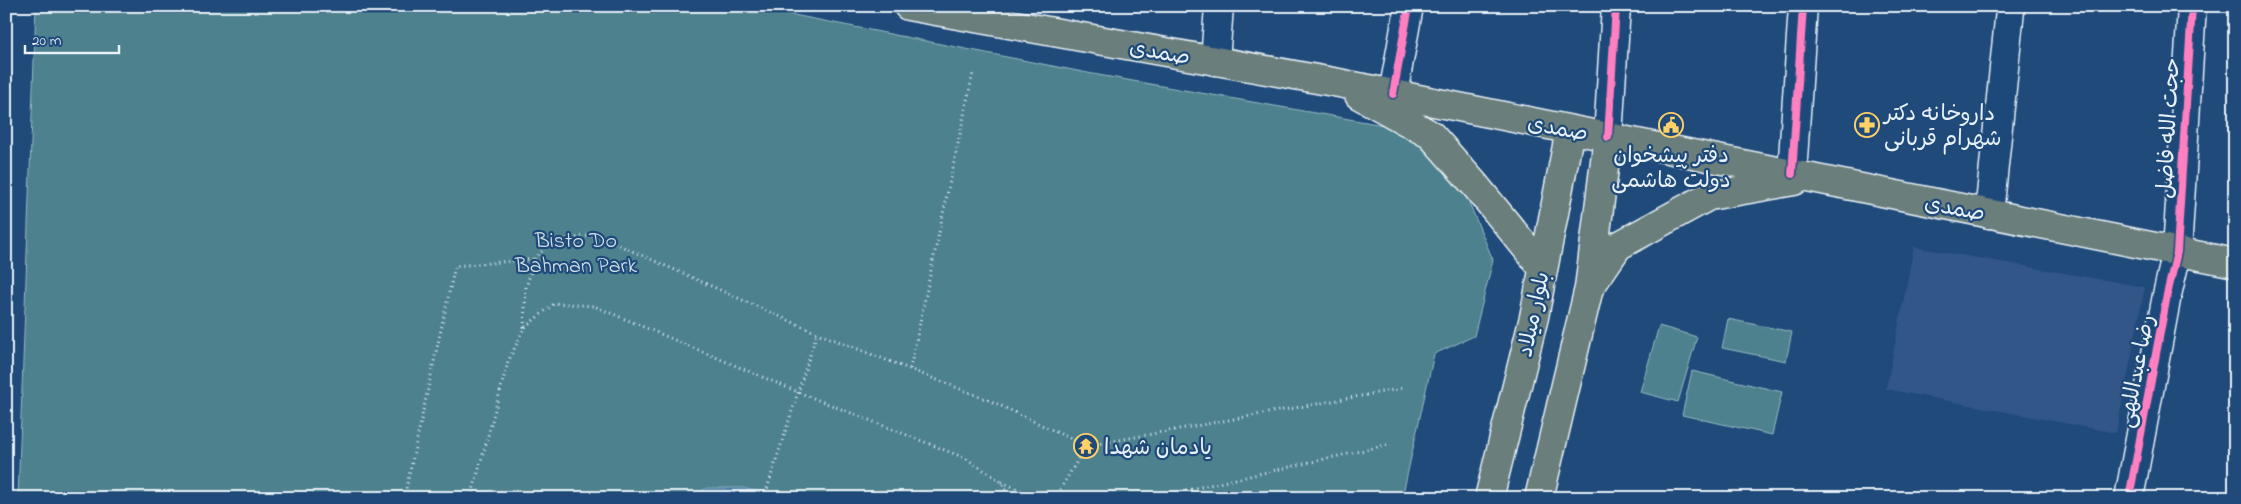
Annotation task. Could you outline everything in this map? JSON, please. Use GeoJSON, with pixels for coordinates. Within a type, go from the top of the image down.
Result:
{"type":"FeatureCollection","features":[{"type":"Feature","properties":{"kind":"main road","name":"صمدی"},"geometry":{"type":"LineString","coordinates":[[908,6],[1005,15],[1215,61],[1338,83],[2235,263]]}},
{"type":"Feature","properties":{"kind":"main road"},"geometry":{"type":"LineString","coordinates":[[1338,83],[1431,136],[1475,184],[1542,267]]}},
{"type":"Feature","properties":{"kind":"main road","name":"بلوار میلاد"},"geometry":{"type":"LineString","coordinates":[[1489,498],[1534,317],[1542,267],[1570,130]]}},
{"type":"Feature","properties":{"kind":"main road"},"geometry":{"type":"LineString","coordinates":[[1539,498],[1589,288],[1608,137]]}},
{"type":"Feature","properties":{"kind":"main road"},"geometry":{"type":"LineString","coordinates":[[1589,288],[1618,246],[1709,196],[1800,176]]}},
{"type":"Feature","properties":{"kind":"street"},"geometry":{"type":"LineString","coordinates":[[1215,61],[1219,6]]}},
{"type":"Feature","properties":{"kind":"street"},"geometry":{"type":"LineString","coordinates":[[1393,94],[1408,6]]}},
{"type":"Feature","properties":{"kind":"street"},"geometry":{"type":"LineString","coordinates":[[1608,137],[1616,6]]}},
{"type":"Feature","properties":{"kind":"street"},"geometry":{"type":"LineString","coordinates":[[1800,176],[1804,6]]}},
{"type":"Feature","properties":{"kind":"street","name":"حجت الله فاضل"},"geometry":{"type":"LineString","coordinates":[[2177,252],[2192,6]]}},
{"type":"Feature","properties":{"kind":"street"},"geometry":{"type":"LineString","coordinates":[[1989,214],[2010,10]]}},
{"type":"Feature","properties":{"kind":"street","name":"رضا عبداللهی"},"geometry":{"type":"LineString","coordinates":[[2129,498],[2167,295],[2177,252]]}},
{"type":"Feature","properties":{"kind":"path"},"geometry":{"type":"LineString","coordinates":[[910,369],[972,73]]}},
{"type":"Feature","properties":{"kind":"path"},"geometry":{"type":"LineString","coordinates":[[471,498],[508,362],[524,328],[526,287],[535,259],[552,241],[596,235],[817,333],[991,401],[1086,446],[1404,388]]}},
{"type":"Feature","properties":{"kind":"path"},"geometry":{"type":"LineString","coordinates":[[404,498],[455,266],[535,259]]}},
{"type":"Feature","properties":{"kind":"path"},"geometry":{"type":"LineString","coordinates":[[524,328],[555,303],[594,306],[798,392],[965,458],[1002,482],[1038,498]]}},
{"type":"Feature","properties":{"kind":"path"},"geometry":{"type":"LineString","coordinates":[[764,498],[817,333]]}},
{"type":"Feature","properties":{"kind":"path"},"geometry":{"type":"LineString","coordinates":[[1152,498],[1387,445]]}},
{"type":"Feature","properties":{"kind":"path"},"geometry":{"type":"LineString","coordinates":[[1055,498],[1086,446]]}},
{"type":"Feature","properties":{"kind":"path"},"geometry":{"type":"LineString","coordinates":[[1002,482],[1010,498]]}},
{"type":"Feature","properties":{"kind":"shaded area"},"geometry":{"type":"Polygon","coordinates":[[[1914,247],[2145,287],[2116,433],[1886,389],[1914,247]]]}},
{"type":"Feature","properties":{"kind":"green space","name":"Bisto Do Bahman Park"},"geometry":{"type":"Polygon","coordinates":[[[36,6],[748,6],[1093,74],[1383,125],[1407,133],[1432,152],[1468,200],[1493,260],[1474,336],[1434,354],[1402,498],[18,498],[36,6]]]}},
{"type":"Feature","properties":{"kind":"green space"},"geometry":{"type":"Polygon","coordinates":[[[1728,319],[1792,332],[1786,361],[1722,348],[1728,319]]]}},
{"type":"Feature","properties":{"kind":"green space"},"geometry":{"type":"Polygon","coordinates":[[[1659,326],[1697,337],[1678,402],[1640,392],[1659,326]]]}},
{"type":"Feature","properties":{"kind":"green space"},"geometry":{"type":"Polygon","coordinates":[[[1692,371],[1782,392],[1772,435],[1682,415],[1692,371]]]}},
{"type":"Feature","properties":{"kind":"water"},"geometry":{"type":"Polygon","coordinates":[[[707,488],[744,488],[778,498],[686,498],[707,488]]]}},
{"type":"Feature","properties":{"kind":"cycle path"},"geometry":{"type":"LineString","coordinates":[[1393,94],[1409,6]]}},
{"type":"Feature","properties":{"kind":"cycle path"},"geometry":{"type":"LineString","coordinates":[[1608,137],[1616,6]]}},
{"type":"Feature","properties":{"kind":"cycle path"},"geometry":{"type":"LineString","coordinates":[[1792,174],[1803,6]]}},
{"type":"Feature","properties":{"kind":"cycle path"},"geometry":{"type":"LineString","coordinates":[[2129,498],[2167,295],[2177,252],[2192,6]]}},
{"type":"Feature","properties":{"kind":"place","name":"دفتر پیشخوان دولت هاشمی"},"geometry":{"type":"Point","coordinates":[1671,125]}},
{"type":"Feature","properties":{"kind":"place","name":"داروخانه دکتر شهرام قربانی"},"geometry":{"type":"Point","coordinates":[1867,125]}},
{"type":"Feature","properties":{"kind":"place","name":"یادمان شهدا"},"geometry":{"type":"Point","coordinates":[1086,446]}}]}
